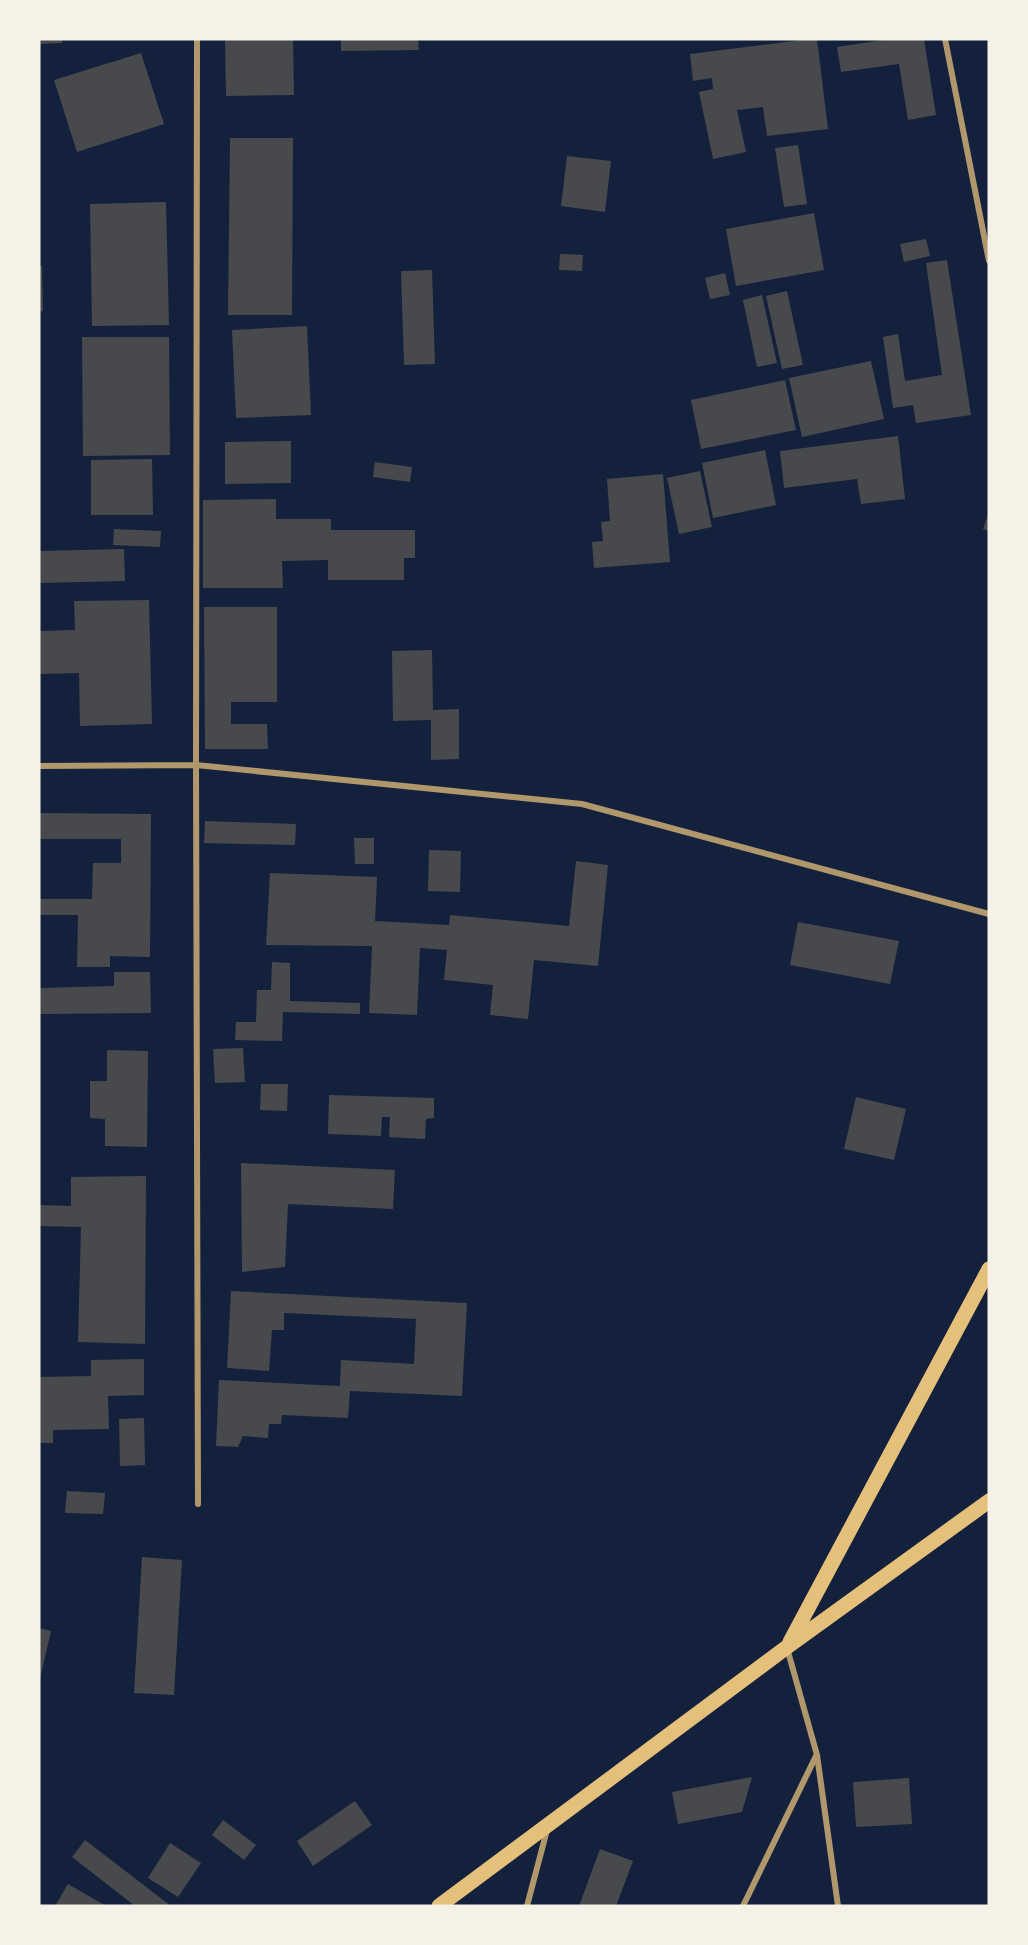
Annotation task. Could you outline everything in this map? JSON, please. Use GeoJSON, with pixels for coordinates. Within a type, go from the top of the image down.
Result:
{"type":"FeatureCollection","features":[{"type":"Feature","properties":{"kind":"main road"},"geometry":{"type":"LineString","coordinates":[[787,1647],[989,1269]]}},
{"type":"Feature","properties":{"kind":"main road"},"geometry":{"type":"LineString","coordinates":[[439,1906],[787,1647],[989,1501]]}},
{"type":"Feature","properties":{"kind":"street"},"geometry":{"type":"LineString","coordinates":[[197,39],[198,1504]]}},
{"type":"Feature","properties":{"kind":"street"},"geometry":{"type":"LineString","coordinates":[[945,39],[989,261]]}},
{"type":"Feature","properties":{"kind":"street"},"geometry":{"type":"LineString","coordinates":[[39,766],[196,765],[582,804],[989,915]]}},
{"type":"Feature","properties":{"kind":"street"},"geometry":{"type":"LineString","coordinates":[[787,1647],[817,1755],[838,1906]]}},
{"type":"Feature","properties":{"kind":"street"},"geometry":{"type":"LineString","coordinates":[[743,1906],[817,1755]]}},
{"type":"Feature","properties":{"kind":"street"},"geometry":{"type":"LineString","coordinates":[[527,1906],[548,1827]]}},
{"type":"Feature","properties":{"kind":"building"},"geometry":{"type":"Polygon","coordinates":[[[39,39],[62,39],[62,43],[39,44],[39,39]]]}},
{"type":"Feature","properties":{"kind":"building"},"geometry":{"type":"Polygon","coordinates":[[[225,39],[293,39],[294,95],[226,96],[225,39]]]}},
{"type":"Feature","properties":{"kind":"building"},"geometry":{"type":"Polygon","coordinates":[[[341,39],[418,39],[419,50],[341,51],[341,39]]]}},
{"type":"Feature","properties":{"kind":"building"},"geometry":{"type":"Polygon","coordinates":[[[817,39],[828,129],[767,136],[763,107],[737,110],[746,152],[713,159],[699,92],[713,89],[712,78],[693,81],[690,54],[817,39]]]}},
{"type":"Feature","properties":{"kind":"building"},"geometry":{"type":"Polygon","coordinates":[[[890,39],[924,39],[936,115],[908,120],[899,64],[841,72],[837,47],[890,39]]]}},
{"type":"Feature","properties":{"kind":"building"},"geometry":{"type":"Polygon","coordinates":[[[141,53],[164,124],[77,152],[54,80],[141,53]]]}},
{"type":"Feature","properties":{"kind":"building"},"geometry":{"type":"Polygon","coordinates":[[[230,138],[293,138],[292,315],[228,315],[230,138]]]}},
{"type":"Feature","properties":{"kind":"building"},"geometry":{"type":"Polygon","coordinates":[[[798,145],[807,204],[784,207],[775,148],[798,145]]]}},
{"type":"Feature","properties":{"kind":"building"},"geometry":{"type":"Polygon","coordinates":[[[567,156],[611,161],[605,212],[561,206],[567,156]]]}},
{"type":"Feature","properties":{"kind":"building"},"geometry":{"type":"Polygon","coordinates":[[[166,202],[169,325],[92,326],[90,204],[166,202]]]}},
{"type":"Feature","properties":{"kind":"building"},"geometry":{"type":"Polygon","coordinates":[[[814,213],[824,270],[736,286],[726,229],[814,213]]]}},
{"type":"Feature","properties":{"kind":"building"},"geometry":{"type":"Polygon","coordinates":[[[926,239],[930,256],[904,262],[900,244],[926,239]]]}},
{"type":"Feature","properties":{"kind":"building"},"geometry":{"type":"Polygon","coordinates":[[[560,254],[583,255],[582,271],[559,270],[560,254]]]}},
{"type":"Feature","properties":{"kind":"building"},"geometry":{"type":"Polygon","coordinates":[[[947,260],[971,415],[916,423],[913,405],[893,408],[883,337],[898,334],[905,381],[942,375],[926,263],[947,260]]]}},
{"type":"Feature","properties":{"kind":"building"},"geometry":{"type":"Polygon","coordinates":[[[39,266],[42,266],[43,311],[39,312],[39,266]]]}},
{"type":"Feature","properties":{"kind":"building"},"geometry":{"type":"Polygon","coordinates":[[[432,270],[435,364],[404,365],[401,271],[432,270]]]}},
{"type":"Feature","properties":{"kind":"building"},"geometry":{"type":"Polygon","coordinates":[[[725,273],[730,295],[710,299],[705,278],[725,273]]]}},
{"type":"Feature","properties":{"kind":"building"},"geometry":{"type":"Polygon","coordinates":[[[787,291],[803,365],[782,369],[766,296],[787,291]]]}},
{"type":"Feature","properties":{"kind":"building"},"geometry":{"type":"Polygon","coordinates":[[[762,295],[777,363],[757,367],[743,300],[762,295]]]}},
{"type":"Feature","properties":{"kind":"building"},"geometry":{"type":"Polygon","coordinates":[[[307,326],[311,415],[236,418],[232,330],[307,326]]]}},
{"type":"Feature","properties":{"kind":"building"},"geometry":{"type":"Polygon","coordinates":[[[82,337],[169,337],[170,455],[83,456],[82,337]]]}},
{"type":"Feature","properties":{"kind":"building"},"geometry":{"type":"Polygon","coordinates":[[[871,361],[884,419],[802,437],[789,378],[871,361]]]}},
{"type":"Feature","properties":{"kind":"building"},"geometry":{"type":"Polygon","coordinates":[[[785,380],[796,430],[701,449],[691,400],[785,380]]]}},
{"type":"Feature","properties":{"kind":"building"},"geometry":{"type":"Polygon","coordinates":[[[898,436],[905,499],[861,504],[857,479],[784,488],[780,451],[898,436]]]}},
{"type":"Feature","properties":{"kind":"building"},"geometry":{"type":"Polygon","coordinates":[[[291,441],[291,483],[225,484],[225,442],[291,441]]]}},
{"type":"Feature","properties":{"kind":"building"},"geometry":{"type":"Polygon","coordinates":[[[765,450],[776,505],[713,518],[702,463],[765,450]]]}},
{"type":"Feature","properties":{"kind":"building"},"geometry":{"type":"Polygon","coordinates":[[[152,459],[153,515],[91,515],[91,460],[152,459]]]}},
{"type":"Feature","properties":{"kind":"building"},"geometry":{"type":"Polygon","coordinates":[[[375,462],[412,467],[410,482],[373,477],[375,462]]]}},
{"type":"Feature","properties":{"kind":"building"},"geometry":{"type":"Polygon","coordinates":[[[700,471],[712,527],[679,534],[667,478],[700,471]]]}},
{"type":"Feature","properties":{"kind":"building"},"geometry":{"type":"Polygon","coordinates":[[[663,474],[670,562],[594,568],[592,542],[603,541],[601,522],[610,521],[607,479],[663,474]]]}},
{"type":"Feature","properties":{"kind":"building"},"geometry":{"type":"Polygon","coordinates":[[[276,499],[276,519],[331,519],[331,530],[415,530],[415,558],[404,558],[404,580],[328,580],[328,560],[282,561],[283,588],[203,588],[203,500],[276,499]]]}},
{"type":"Feature","properties":{"kind":"building"},"geometry":{"type":"Polygon","coordinates":[[[989,512],[989,531],[983,529],[989,512]]]}},
{"type":"Feature","properties":{"kind":"building"},"geometry":{"type":"Polygon","coordinates":[[[114,529],[161,531],[160,547],[113,545],[114,529]]]}},
{"type":"Feature","properties":{"kind":"building"},"geometry":{"type":"Polygon","coordinates":[[[124,549],[125,581],[39,583],[39,551],[124,549]]]}},
{"type":"Feature","properties":{"kind":"building"},"geometry":{"type":"Polygon","coordinates":[[[149,600],[152,724],[80,726],[79,673],[39,674],[39,631],[75,630],[74,601],[149,600]]]}},
{"type":"Feature","properties":{"kind":"building"},"geometry":{"type":"Polygon","coordinates":[[[204,607],[277,607],[277,702],[231,702],[231,724],[267,724],[268,749],[205,749],[204,607]]]}},
{"type":"Feature","properties":{"kind":"building"},"geometry":{"type":"Polygon","coordinates":[[[432,650],[433,710],[459,709],[459,759],[431,760],[431,720],[393,721],[392,651],[432,650]]]}},
{"type":"Feature","properties":{"kind":"building"},"geometry":{"type":"Polygon","coordinates":[[[39,813],[151,814],[150,957],[110,956],[110,967],[77,967],[78,915],[39,915],[39,899],[92,899],[93,863],[121,863],[121,839],[39,839],[39,813]]]}},
{"type":"Feature","properties":{"kind":"building"},"geometry":{"type":"Polygon","coordinates":[[[205,821],[296,824],[295,845],[204,843],[205,821]]]}},
{"type":"Feature","properties":{"kind":"building"},"geometry":{"type":"Polygon","coordinates":[[[354,838],[374,838],[374,864],[355,864],[354,838]]]}},
{"type":"Feature","properties":{"kind":"building"},"geometry":{"type":"Polygon","coordinates":[[[429,850],[461,851],[460,892],[428,891],[429,850]]]}},
{"type":"Feature","properties":{"kind":"building"},"geometry":{"type":"Polygon","coordinates":[[[576,861],[608,865],[598,966],[534,960],[528,1019],[490,1015],[493,985],[444,980],[447,950],[420,948],[417,1015],[369,1013],[372,946],[266,945],[270,873],[377,877],[375,921],[449,925],[450,915],[569,926],[576,861]]]}},
{"type":"Feature","properties":{"kind":"building"},"geometry":{"type":"Polygon","coordinates":[[[798,922],[899,941],[890,984],[790,965],[798,922]]]}},
{"type":"Feature","properties":{"kind":"building"},"geometry":{"type":"Polygon","coordinates":[[[272,962],[290,963],[290,1001],[360,1003],[360,1014],[283,1012],[282,1041],[235,1040],[236,1022],[256,1022],[257,990],[271,990],[272,962]]]}},
{"type":"Feature","properties":{"kind":"building"},"geometry":{"type":"Polygon","coordinates":[[[114,972],[150,972],[151,1013],[39,1014],[39,988],[114,986],[114,972]]]}},
{"type":"Feature","properties":{"kind":"building"},"geometry":{"type":"Polygon","coordinates":[[[243,1048],[245,1082],[215,1083],[213,1049],[243,1048]]]}},
{"type":"Feature","properties":{"kind":"building"},"geometry":{"type":"Polygon","coordinates":[[[107,1050],[148,1051],[147,1147],[105,1146],[105,1119],[90,1118],[90,1081],[107,1081],[107,1050]]]}},
{"type":"Feature","properties":{"kind":"building"},"geometry":{"type":"Polygon","coordinates":[[[261,1084],[288,1084],[287,1111],[260,1110],[261,1084]]]}},
{"type":"Feature","properties":{"kind":"building"},"geometry":{"type":"Polygon","coordinates":[[[329,1095],[434,1098],[434,1118],[426,1119],[425,1139],[389,1137],[390,1117],[382,1117],[381,1136],[328,1134],[329,1095]]]}},
{"type":"Feature","properties":{"kind":"building"},"geometry":{"type":"Polygon","coordinates":[[[856,1097],[906,1109],[894,1160],[844,1149],[856,1097]]]}},
{"type":"Feature","properties":{"kind":"building"},"geometry":{"type":"Polygon","coordinates":[[[241,1163],[395,1170],[393,1209],[288,1204],[285,1267],[242,1272],[241,1163]]]}},
{"type":"Feature","properties":{"kind":"building"},"geometry":{"type":"Polygon","coordinates":[[[146,1176],[145,1344],[78,1342],[81,1227],[39,1226],[39,1205],[71,1206],[71,1177],[146,1176]]]}},
{"type":"Feature","properties":{"kind":"building"},"geometry":{"type":"Polygon","coordinates":[[[231,1291],[467,1303],[462,1396],[350,1391],[348,1418],[282,1415],[281,1424],[269,1424],[268,1438],[243,1436],[238,1447],[216,1446],[219,1380],[340,1386],[341,1360],[414,1364],[416,1319],[284,1313],[284,1330],[272,1330],[269,1371],[227,1368],[231,1291]]]}},
{"type":"Feature","properties":{"kind":"building"},"geometry":{"type":"Polygon","coordinates":[[[144,1359],[144,1395],[108,1396],[109,1429],[53,1430],[53,1443],[39,1443],[39,1377],[91,1376],[91,1360],[144,1359]]]}},
{"type":"Feature","properties":{"kind":"building"},"geometry":{"type":"Polygon","coordinates":[[[144,1418],[145,1465],[120,1466],[119,1419],[144,1418]]]}},
{"type":"Feature","properties":{"kind":"building"},"geometry":{"type":"Polygon","coordinates":[[[67,1491],[105,1493],[103,1514],[65,1513],[67,1491]]]}},
{"type":"Feature","properties":{"kind":"building"},"geometry":{"type":"Polygon","coordinates":[[[142,1557],[182,1560],[174,1695],[134,1693],[142,1557]]]}},
{"type":"Feature","properties":{"kind":"building"},"geometry":{"type":"Polygon","coordinates":[[[39,1628],[51,1631],[40,1679],[39,1678],[39,1628]]]}},
{"type":"Feature","properties":{"kind":"building"},"geometry":{"type":"Polygon","coordinates":[[[752,1777],[742,1812],[678,1824],[672,1792],[752,1777]]]}},
{"type":"Feature","properties":{"kind":"building"},"geometry":{"type":"Polygon","coordinates":[[[909,1778],[912,1824],[856,1827],[853,1782],[909,1778]]]}},
{"type":"Feature","properties":{"kind":"building"},"geometry":{"type":"Polygon","coordinates":[[[355,1801],[372,1825],[313,1866],[297,1841],[355,1801]]]}},
{"type":"Feature","properties":{"kind":"building"},"geometry":{"type":"Polygon","coordinates":[[[223,1820],[256,1845],[244,1860],[212,1835],[223,1820]]]}},
{"type":"Feature","properties":{"kind":"building"},"geometry":{"type":"Polygon","coordinates":[[[85,1840],[171,1906],[135,1906],[72,1857],[85,1840]]]}},
{"type":"Feature","properties":{"kind":"building"},"geometry":{"type":"Polygon","coordinates":[[[170,1843],[201,1863],[178,1897],[148,1878],[170,1843]]]}},
{"type":"Feature","properties":{"kind":"building"},"geometry":{"type":"Polygon","coordinates":[[[600,1849],[633,1861],[616,1906],[579,1906],[600,1849]]]}},
{"type":"Feature","properties":{"kind":"building"},"geometry":{"type":"Polygon","coordinates":[[[68,1884],[106,1906],[55,1906],[68,1884]]]}}]}
